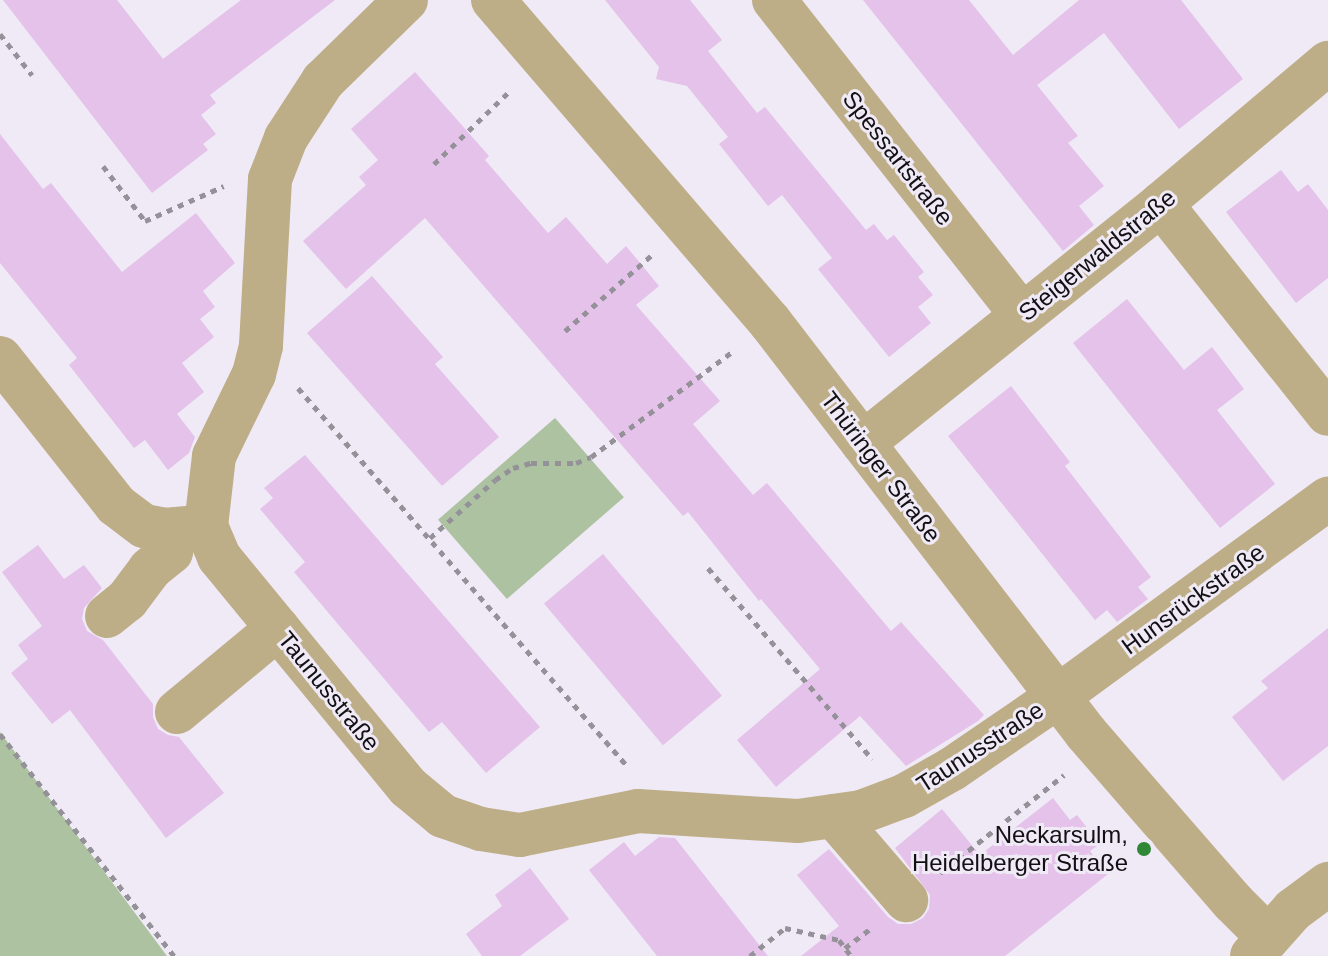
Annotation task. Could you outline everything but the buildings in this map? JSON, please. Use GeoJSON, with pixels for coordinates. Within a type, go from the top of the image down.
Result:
{"type":"FeatureCollection","features":[{"type":"Feature","properties":{"kind":"street"},"geometry":{"type":"LineString","coordinates":[[107,616],[127,600],[150,569],[171,552],[190,527],[214,456],[254,374],[261,346],[270,179],[286,138],[323,81],[406,0]]}},
{"type":"Feature","properties":{"kind":"street","name":"Thüringer Straße"},"geometry":{"type":"LineString","coordinates":[[493,0],[770,322],[1057,697],[1233,902],[1260,946]]}},
{"type":"Feature","properties":{"kind":"street","name":"Spessartstraße"},"geometry":{"type":"LineString","coordinates":[[774,0],[1022,315]]}},
{"type":"Feature","properties":{"kind":"street","name":"Steigerwaldstraße"},"geometry":{"type":"LineString","coordinates":[[863,443],[1161,204],[1328,63]]}},
{"type":"Feature","properties":{"kind":"street"},"geometry":{"type":"LineString","coordinates":[[1161,204],[1328,414]]}},
{"type":"Feature","properties":{"kind":"street"},"geometry":{"type":"LineString","coordinates":[[0,358],[116,505],[144,526],[190,527]]}},
{"type":"Feature","properties":{"kind":"street","name":"Hunsrückstraße"},"geometry":{"type":"LineString","coordinates":[[1057,697],[1328,499]]}},
{"type":"Feature","properties":{"kind":"street","name":"Taunusstraße"},"geometry":{"type":"LineString","coordinates":[[190,527],[219,557],[408,787],[443,816],[481,829],[520,835],[638,811],[666,810],[798,821],[861,812],[904,796],[952,769],[1057,697]]}},
{"type":"Feature","properties":{"kind":"street"},"geometry":{"type":"LineString","coordinates":[[177,712],[278,628]]}},
{"type":"Feature","properties":{"kind":"street"},"geometry":{"type":"LineString","coordinates":[[834,816],[906,900]]}},
{"type":"Feature","properties":{"kind":"street"},"geometry":{"type":"LineString","coordinates":[[1260,946],[1293,910],[1328,884]]}},
{"type":"Feature","properties":{"kind":"path"},"geometry":{"type":"LineString","coordinates":[[0,34],[32,75]]}},
{"type":"Feature","properties":{"kind":"path"},"geometry":{"type":"LineString","coordinates":[[434,164],[543,58]]}},
{"type":"Feature","properties":{"kind":"path"},"geometry":{"type":"LineString","coordinates":[[103,166],[145,221],[277,163]]}},
{"type":"Feature","properties":{"kind":"path"},"geometry":{"type":"LineString","coordinates":[[565,331],[686,224]]}},
{"type":"Feature","properties":{"kind":"path"},"geometry":{"type":"LineString","coordinates":[[430,538],[495,480],[513,468],[531,463],[576,463],[591,457],[770,322]]}},
{"type":"Feature","properties":{"kind":"path"},"geometry":{"type":"LineString","coordinates":[[261,346],[666,810]]}},
{"type":"Feature","properties":{"kind":"path"},"geometry":{"type":"LineString","coordinates":[[708,568],[904,796]]}},
{"type":"Feature","properties":{"kind":"path"},"geometry":{"type":"LineString","coordinates":[[0,734],[174,956]]}},
{"type":"Feature","properties":{"kind":"path"},"geometry":{"type":"LineString","coordinates":[[845,948],[1099,747]]}},
{"type":"Feature","properties":{"kind":"path"},"geometry":{"type":"LineString","coordinates":[[750,956],[785,928],[839,940],[851,956]]}},
{"type":"Feature","properties":{"kind":"green space"},"geometry":{"type":"Polygon","coordinates":[[[555,418],[624,497],[507,599],[438,520],[555,418]]]}},
{"type":"Feature","properties":{"kind":"green space"},"geometry":{"type":"Polygon","coordinates":[[[0,732],[167,956],[0,956],[0,732]]]}},
{"type":"Feature","properties":{"kind":"place","name":"Neckarsulm, Heidelberger Straße"},"geometry":{"type":"Point","coordinates":[1144,849]}}]}
